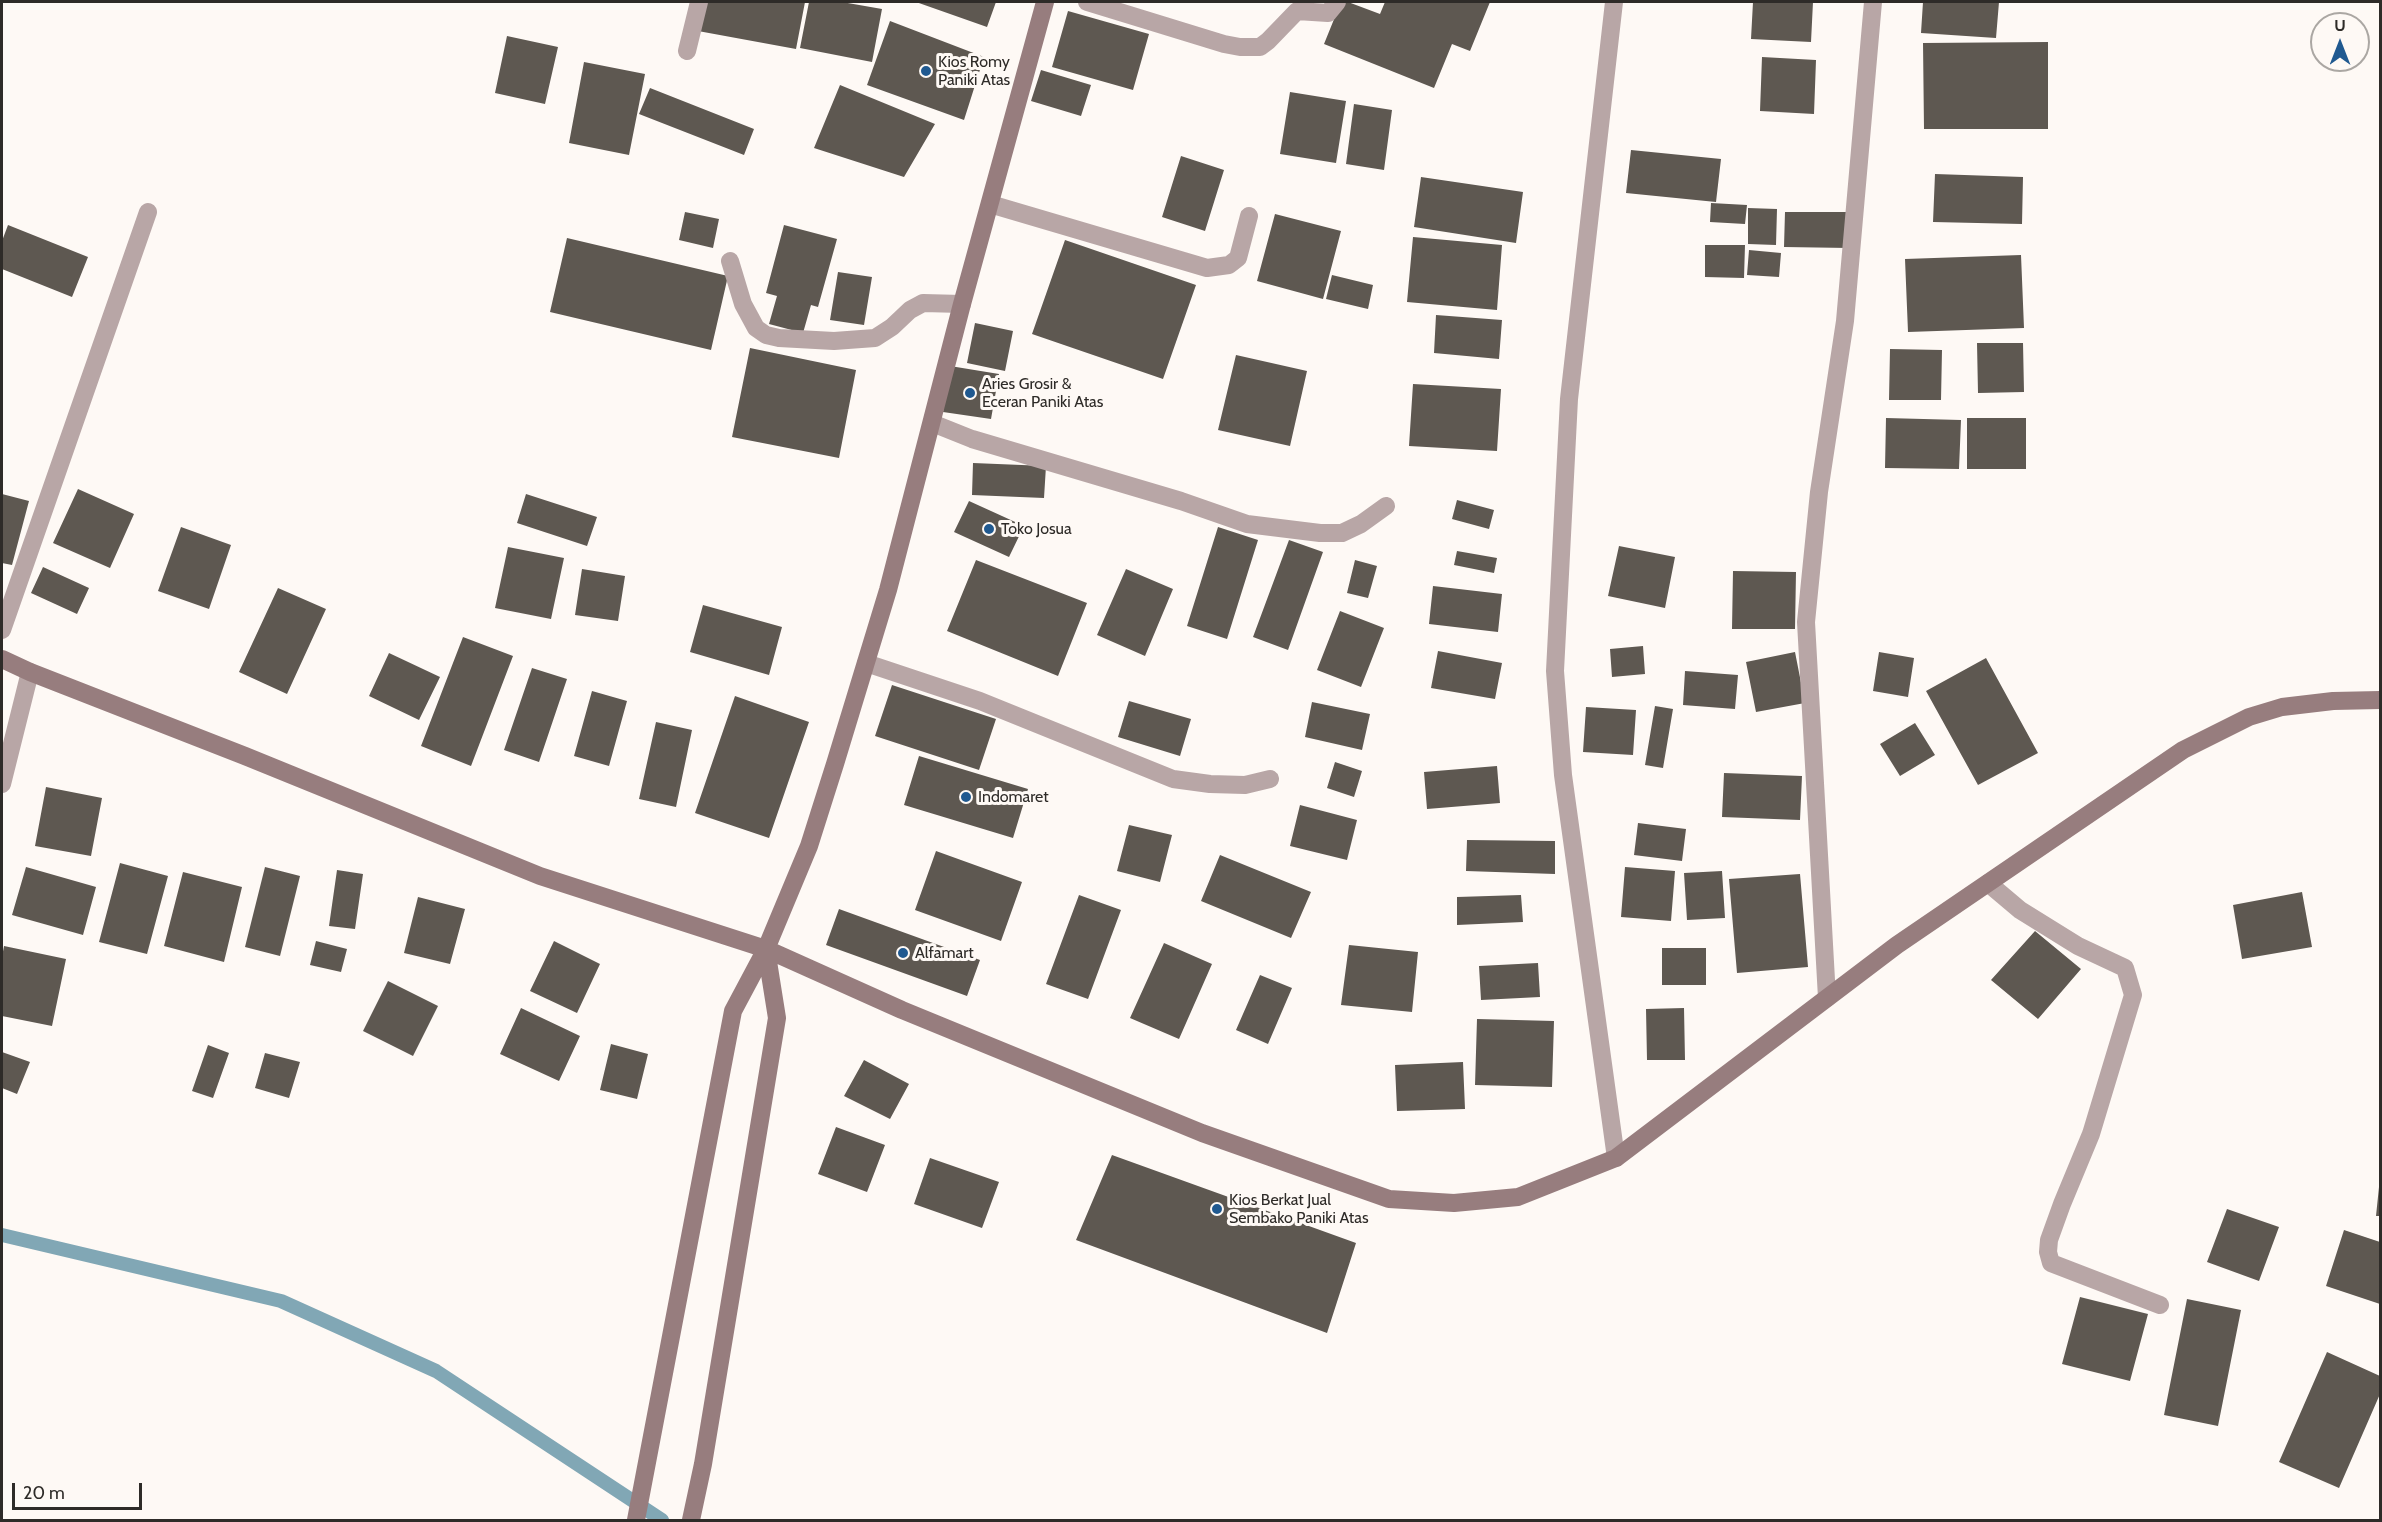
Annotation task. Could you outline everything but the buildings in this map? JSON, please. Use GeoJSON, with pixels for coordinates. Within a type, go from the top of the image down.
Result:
{"type":"FeatureCollection","features":[{"type":"Feature","properties":{"kind":"street"},"geometry":{"type":"LineString","coordinates":[[687,51],[699,2]]}},
{"type":"Feature","properties":{"kind":"street"},"geometry":{"type":"LineString","coordinates":[[636,1521],[733,1011],[766,949],[808,846],[866,663],[888,591],[962,304],[1045,2]]}},
{"type":"Feature","properties":{"kind":"street"},"geometry":{"type":"LineString","coordinates":[[1087,2],[1224,44],[1260,47],[1268,42],[1297,11],[1328,13],[1337,2]]}},
{"type":"Feature","properties":{"kind":"street"},"geometry":{"type":"LineString","coordinates":[[1614,2],[1569,399],[1555,671],[1563,775],[1616,1158]]}},
{"type":"Feature","properties":{"kind":"street"},"geometry":{"type":"LineString","coordinates":[[1827,998],[1806,622],[1819,492],[1845,321],[1873,2]]}},
{"type":"Feature","properties":{"kind":"street"},"geometry":{"type":"LineString","coordinates":[[990,204],[1207,268],[1229,265],[1238,258],[1249,216]]}},
{"type":"Feature","properties":{"kind":"street"},"geometry":{"type":"LineString","coordinates":[[2,630],[148,212]]}},
{"type":"Feature","properties":{"kind":"street"},"geometry":{"type":"LineString","coordinates":[[730,261],[743,304],[756,327],[766,335],[779,338],[834,341],[875,338],[892,327],[910,310],[923,303],[962,304]]}},
{"type":"Feature","properties":{"kind":"street"},"geometry":{"type":"LineString","coordinates":[[932,423],[972,439],[1180,501],[1247,524],[1320,533],[1342,533],[1361,524],[1386,506]]}},
{"type":"Feature","properties":{"kind":"street"},"geometry":{"type":"LineString","coordinates":[[2,659],[540,876],[766,949],[902,1010],[1202,1133],[1389,1199],[1454,1203],[1518,1197],[1616,1158],[1897,945],[2183,750],[2248,717],[2282,707],[2333,701],[2380,700]]}},
{"type":"Feature","properties":{"kind":"street"},"geometry":{"type":"LineString","coordinates":[[866,663],[980,701],[1173,778],[1210,784],[1245,785],[1270,778]]}},
{"type":"Feature","properties":{"kind":"street"},"geometry":{"type":"LineString","coordinates":[[2,784],[30,672]]}},
{"type":"Feature","properties":{"kind":"street"},"geometry":{"type":"LineString","coordinates":[[1988,883],[2020,910],[2078,946],[2125,968],[2133,995],[2091,1134],[2062,1204],[2049,1240],[2048,1252],[2051,1263],[2160,1305]]}},
{"type":"Feature","properties":{"kind":"street"},"geometry":{"type":"LineString","coordinates":[[691,1521],[703,1464],[777,1018],[766,949]]}},
{"type":"Feature","properties":{"kind":"waterway"},"geometry":{"type":"LineString","coordinates":[[2,1235],[281,1301],[436,1371],[662,1520]]}},
{"type":"Feature","properties":{"kind":"place","name":"Kios Romy Paniki Atas"},"geometry":{"type":"Point","coordinates":[926,71]}},
{"type":"Feature","properties":{"kind":"place","name":"Aries Grosir & Eceran Paniki Atas"},"geometry":{"type":"Point","coordinates":[970,393]}},
{"type":"Feature","properties":{"kind":"place","name":"Toko Josua"},"geometry":{"type":"Point","coordinates":[989,529]}},
{"type":"Feature","properties":{"kind":"place","name":"Indomaret"},"geometry":{"type":"Point","coordinates":[966,797]}},
{"type":"Feature","properties":{"kind":"place","name":"Alfamart"},"geometry":{"type":"Point","coordinates":[903,953]}},
{"type":"Feature","properties":{"kind":"place","name":"Kios Berkat Jual Sembako Paniki Atas"},"geometry":{"type":"Point","coordinates":[1217,1209]}}]}
